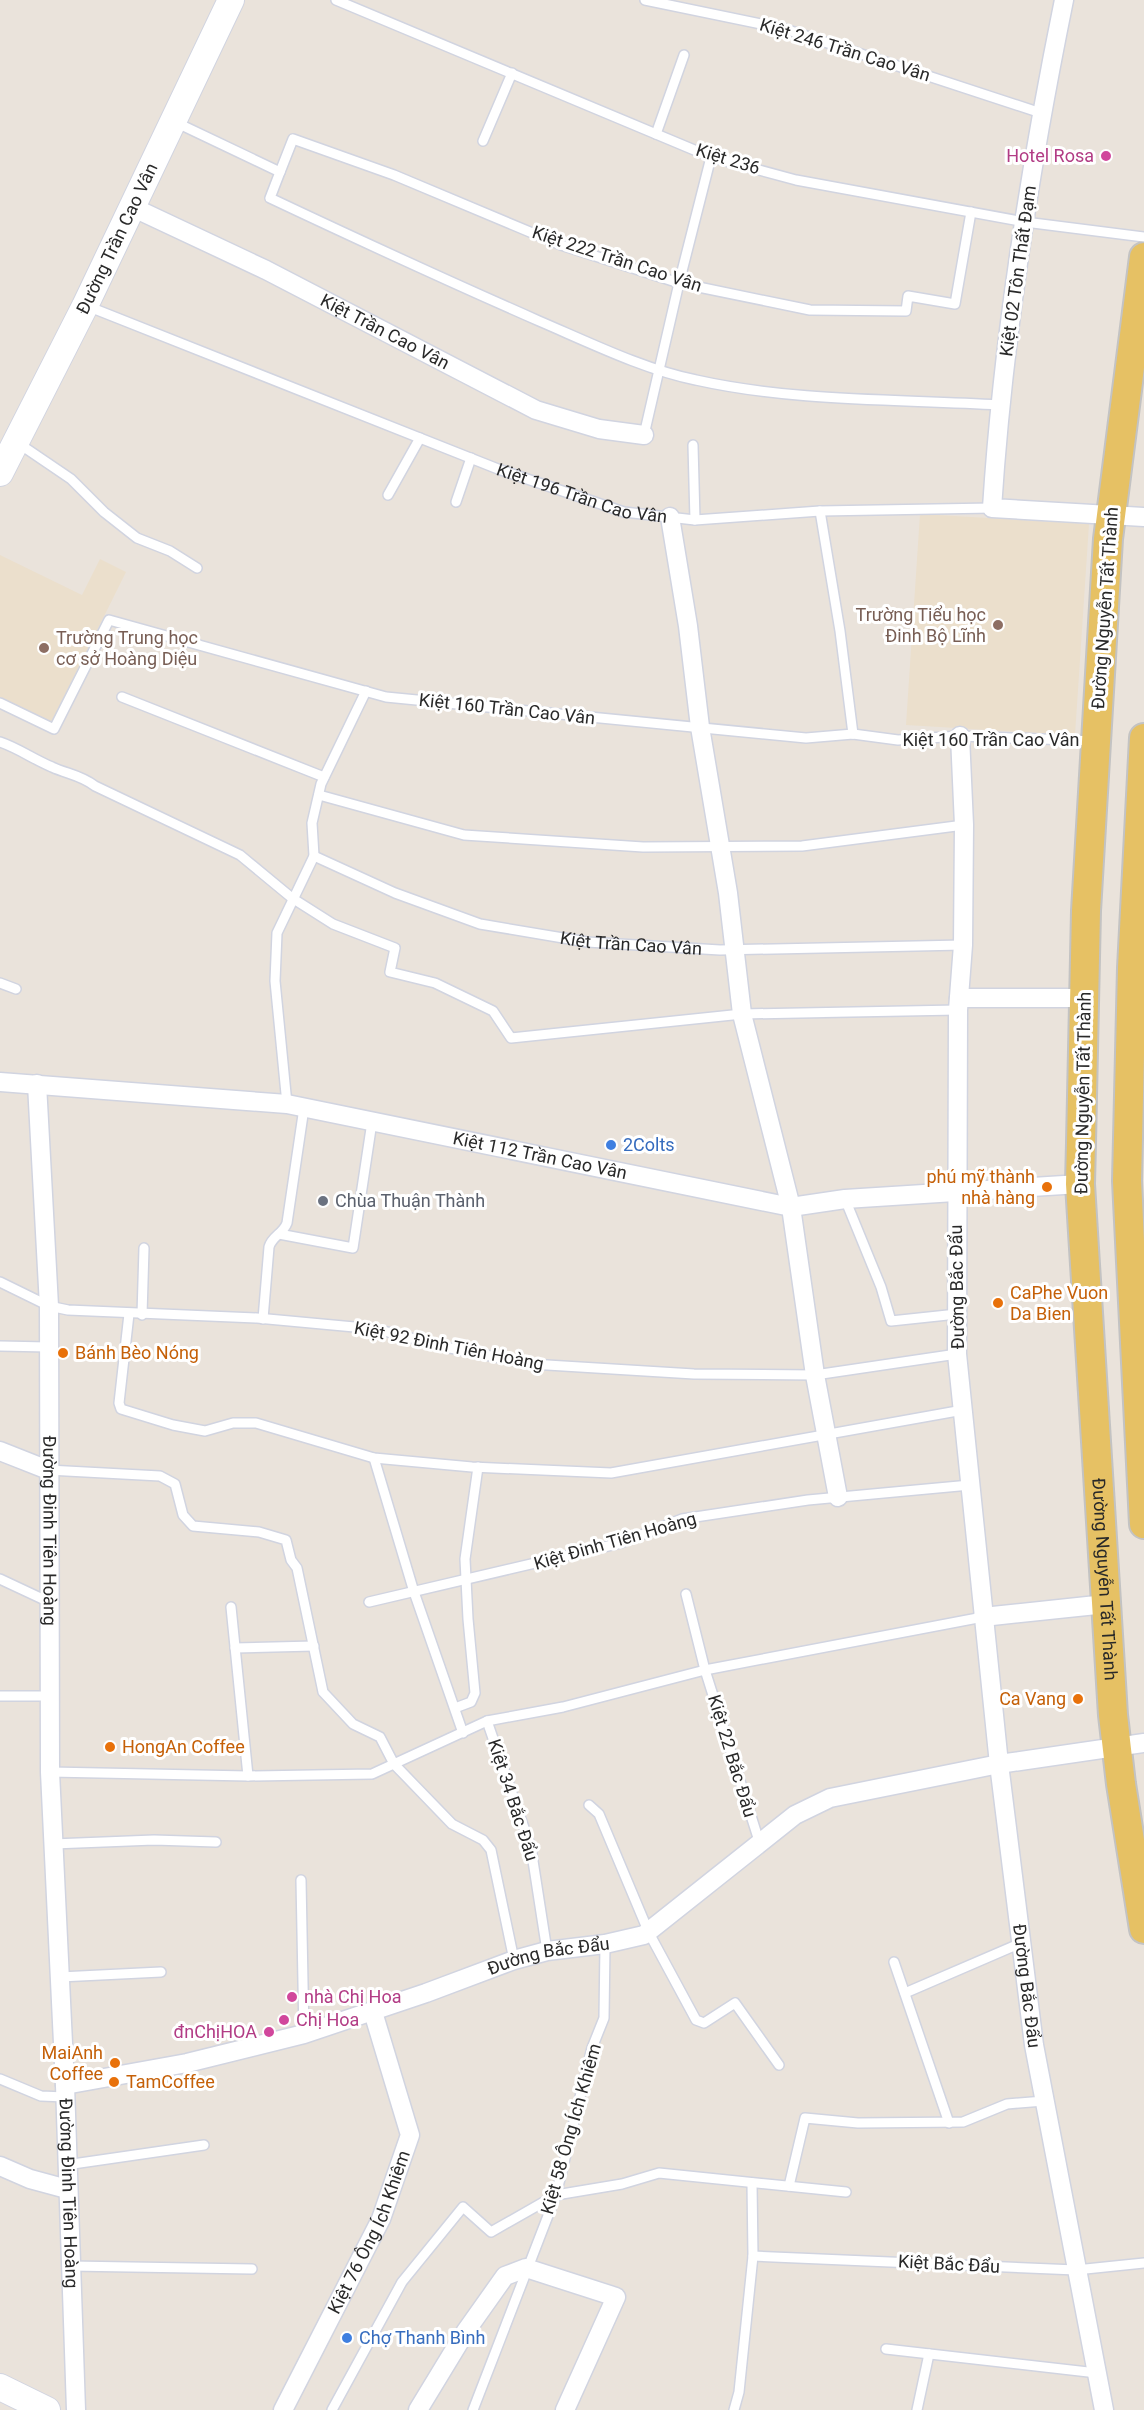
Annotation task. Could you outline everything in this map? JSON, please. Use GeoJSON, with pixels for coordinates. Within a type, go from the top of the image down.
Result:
{"type":"FeatureCollection","features":[{"type":"Feature","properties":{"kind":"main road","name":"Đường Trần Cao Vân"},"geometry":{"type":"LineString","coordinates":[[0,473],[85,306],[231,0]]}},
{"type":"Feature","properties":{"kind":"main road","name":"Đường Nguyễn Tất Thành"},"geometry":{"type":"LineString","coordinates":[[1144,257],[1110,517],[1086,911],[1080,1184],[1106,1604],[1130,1745],[1144,1929]]}},
{"type":"Feature","properties":{"kind":"main road"},"geometry":{"type":"LineString","coordinates":[[1144,738],[1132,968],[1133,1198],[1144,1524]]}},
{"type":"Feature","properties":{"kind":"main road"},"geometry":{"type":"LineString","coordinates":[[1080,1184],[1133,1198]]}},
{"type":"Feature","properties":{"kind":"main road"},"geometry":{"type":"LineString","coordinates":[[0,2387],[46,2410]]}},
{"type":"Feature","properties":{"kind":"street","name":"Kiệt 02 Tôn Thất Đạm"},"geometry":{"type":"LineString","coordinates":[[992,508],[999,405],[1041,113],[1064,0]]}},
{"type":"Feature","properties":{"kind":"street","name":"Kiệt Trần Cao Vân"},"geometry":{"type":"LineString","coordinates":[[132,207],[266,270],[536,410],[599,429],[644,435]]}},
{"type":"Feature","properties":{"kind":"street","name":"Kiệt 196 Trần Cao Vân"},"geometry":{"type":"LineString","coordinates":[[992,508],[1110,517],[1144,517]]}},
{"type":"Feature","properties":{"kind":"street"},"geometry":{"type":"LineString","coordinates":[[670,517],[688,626],[700,727],[736,950],[742,1014],[791,1207],[815,1375],[838,1497]]}},
{"type":"Feature","properties":{"kind":"street","name":"Đường Bắc Đẩu"},"geometry":{"type":"LineString","coordinates":[[960,736],[964,825],[963,945],[958,1004],[957,1354],[983,1617],[1021,1943],[1044,2101],[1104,2410]]}},
{"type":"Feature","properties":{"kind":"street"},"geometry":{"type":"LineString","coordinates":[[958,1004],[1084,998]]}},
{"type":"Feature","properties":{"kind":"street","name":"Kiệt 112 Trần Cao Vân"},"geometry":{"type":"LineString","coordinates":[[0,1082],[295,1106],[791,1207],[845,1199],[1080,1184]]}},
{"type":"Feature","properties":{"kind":"street","name":"Đường Đinh Tiên Hoàng"},"geometry":{"type":"LineString","coordinates":[[38,1084],[48,1306],[50,1772],[65,2091],[76,2410]]}},
{"type":"Feature","properties":{"kind":"street"},"geometry":{"type":"LineString","coordinates":[[0,1451],[48,1470]]}},
{"type":"Feature","properties":{"kind":"street"},"geometry":{"type":"LineString","coordinates":[[983,1617],[1106,1604]]}},
{"type":"Feature","properties":{"kind":"street","name":"Đường Bắc Đẩu"},"geometry":{"type":"LineString","coordinates":[[65,2091],[304,2034],[373,2012],[514,1960],[547,1951],[605,1944],[649,1933],[759,1841],[802,1810],[830,1798],[999,1764],[1130,1745]]}},
{"type":"Feature","properties":{"kind":"street","name":"Kiệt 76 Ông Ích Khiêm"},"geometry":{"type":"LineString","coordinates":[[283,2410],[381,2219],[410,2135],[373,2012]]}},
{"type":"Feature","properties":{"kind":"street"},"geometry":{"type":"LineString","coordinates":[[0,2166],[30,2179],[67,2189]]}},
{"type":"Feature","properties":{"kind":"street"},"geometry":{"type":"LineString","coordinates":[[418,2410],[466,2331],[505,2276],[526,2268],[616,2297],[565,2410]]}},
{"type":"Feature","properties":{"kind":"lane","name":"Kiệt 236"},"geometry":{"type":"LineString","coordinates":[[336,0],[711,157],[796,180],[1025,222],[1144,237]]}},
{"type":"Feature","properties":{"kind":"lane","name":"Kiệt 246 Trần Cao Vân"},"geometry":{"type":"LineString","coordinates":[[645,0],[785,29],[1041,113]]}},
{"type":"Feature","properties":{"kind":"lane"},"geometry":{"type":"LineString","coordinates":[[657,134],[684,55]]}},
{"type":"Feature","properties":{"kind":"lane"},"geometry":{"type":"LineString","coordinates":[[483,141],[512,74]]}},
{"type":"Feature","properties":{"kind":"lane"},"geometry":{"type":"LineString","coordinates":[[173,121],[280,172]]}},
{"type":"Feature","properties":{"kind":"lane","name":"Kiệt 222 Trần Cao Vân"},"geometry":{"type":"LineString","coordinates":[[971,212],[955,304],[908,296],[906,311],[810,310],[678,283],[561,245],[394,175],[294,139],[270,198],[478,294],[580,338],[694,380],[814,397],[999,405]]}},
{"type":"Feature","properties":{"kind":"lane"},"geometry":{"type":"LineString","coordinates":[[644,435],[678,283],[711,157]]}},
{"type":"Feature","properties":{"kind":"lane","name":"Kiệt 196 Trần Cao Vân"},"geometry":{"type":"LineString","coordinates":[[85,306],[471,458],[624,512],[695,520],[820,511],[992,508]]}},
{"type":"Feature","properties":{"kind":"lane"},"geometry":{"type":"LineString","coordinates":[[388,495],[420,438]]}},
{"type":"Feature","properties":{"kind":"lane"},"geometry":{"type":"LineString","coordinates":[[16,442],[71,479],[104,512],[137,538],[170,551],[197,568]]}},
{"type":"Feature","properties":{"kind":"lane"},"geometry":{"type":"LineString","coordinates":[[693,445],[695,520]]}},
{"type":"Feature","properties":{"kind":"lane"},"geometry":{"type":"LineString","coordinates":[[456,502],[471,458]]}},
{"type":"Feature","properties":{"kind":"lane"},"geometry":{"type":"LineString","coordinates":[[820,511],[840,631],[853,734]]}},
{"type":"Feature","properties":{"kind":"lane","name":"Kiệt 160 Trần Cao Vân"},"geometry":{"type":"LineString","coordinates":[[0,703],[54,729],[109,620],[386,697],[806,738],[853,734],[898,740],[960,736],[1096,741]]}},
{"type":"Feature","properties":{"kind":"lane"},"geometry":{"type":"LineString","coordinates":[[263,1319],[269,1247],[271,1241],[287,1223],[295,1106],[275,981],[277,933],[292,897],[314,856],[312,823],[324,777],[366,691]]}},
{"type":"Feature","properties":{"kind":"lane"},"geometry":{"type":"LineString","coordinates":[[122,697],[324,777]]}},
{"type":"Feature","properties":{"kind":"lane"},"geometry":{"type":"LineString","coordinates":[[0,742],[13,746],[19,752],[54,768],[84,776],[95,786],[240,855],[292,897],[333,924],[394,948],[390,972],[435,983],[493,1011],[511,1038],[742,1014],[958,1004]]}},
{"type":"Feature","properties":{"kind":"lane"},"geometry":{"type":"LineString","coordinates":[[319,795],[464,835],[643,847],[802,846],[964,825]]}},
{"type":"Feature","properties":{"kind":"lane","name":"Kiệt Trần Cao Vân"},"geometry":{"type":"LineString","coordinates":[[314,856],[395,893],[480,924],[587,942],[736,950],[963,945]]}},
{"type":"Feature","properties":{"kind":"lane"},"geometry":{"type":"LineString","coordinates":[[0,983],[16,989]]}},
{"type":"Feature","properties":{"kind":"lane"},"geometry":{"type":"LineString","coordinates":[[279,1234],[353,1248],[372,1122]]}},
{"type":"Feature","properties":{"kind":"lane"},"geometry":{"type":"LineString","coordinates":[[845,1199],[881,1287],[891,1321],[957,1314]]}},
{"type":"Feature","properties":{"kind":"lane"},"geometry":{"type":"LineString","coordinates":[[142,1315],[144,1248]]}},
{"type":"Feature","properties":{"kind":"lane","name":"Kiệt 92 Đinh Tiên Hoàng"},"geometry":{"type":"LineString","coordinates":[[0,1282],[48,1306],[85,1312],[263,1319],[376,1329],[450,1348],[531,1364],[694,1374],[815,1375],[957,1354]]}},
{"type":"Feature","properties":{"kind":"lane"},"geometry":{"type":"LineString","coordinates":[[129,1314],[119,1403],[121,1409],[173,1425],[205,1431],[232,1423],[256,1423],[374,1458],[478,1467],[611,1473],[963,1410]]}},
{"type":"Feature","properties":{"kind":"lane"},"geometry":{"type":"LineString","coordinates":[[0,1346],[48,1347]]}},
{"type":"Feature","properties":{"kind":"lane"},"geometry":{"type":"LineString","coordinates":[[374,1458],[414,1592],[463,1733]]}},
{"type":"Feature","properties":{"kind":"lane"},"geometry":{"type":"LineString","coordinates":[[454,1708],[471,1702],[475,1693],[465,1581],[467,1539],[478,1467]]}},
{"type":"Feature","properties":{"kind":"lane"},"geometry":{"type":"LineString","coordinates":[[48,1470],[160,1476],[175,1484],[183,1515],[193,1526],[201,1529],[259,1532],[286,1540],[291,1560],[297,1568],[324,1692],[353,1724],[380,1737],[394,1764],[452,1824],[483,1840],[491,1850],[514,1960]]}},
{"type":"Feature","properties":{"kind":"lane","name":"Kiệt Đinh Tiên Hoàng"},"geometry":{"type":"LineString","coordinates":[[369,1602],[621,1543],[682,1519],[838,1497],[970,1485]]}},
{"type":"Feature","properties":{"kind":"lane"},"geometry":{"type":"LineString","coordinates":[[0,1579],[49,1602]]}},
{"type":"Feature","properties":{"kind":"lane","name":"Kiệt 22 Bắc Đẩu"},"geometry":{"type":"LineString","coordinates":[[686,1594],[705,1670],[759,1841]]}},
{"type":"Feature","properties":{"kind":"lane"},"geometry":{"type":"LineString","coordinates":[[231,1607],[248,1776]]}},
{"type":"Feature","properties":{"kind":"lane"},"geometry":{"type":"LineString","coordinates":[[50,1772],[248,1776],[372,1774],[487,1721],[563,1707],[705,1670],[983,1617]]}},
{"type":"Feature","properties":{"kind":"lane"},"geometry":{"type":"LineString","coordinates":[[235,1648],[314,1646]]}},
{"type":"Feature","properties":{"kind":"lane"},"geometry":{"type":"LineString","coordinates":[[0,1696],[50,1696]]}},
{"type":"Feature","properties":{"kind":"lane","name":"Kiệt 34 Bắc Đẩu"},"geometry":{"type":"LineString","coordinates":[[487,1721],[531,1848],[547,1951]]}},
{"type":"Feature","properties":{"kind":"lane"},"geometry":{"type":"LineString","coordinates":[[589,1805],[599,1814],[649,1933],[696,2020],[704,2023],[735,2003],[779,2065]]}},
{"type":"Feature","properties":{"kind":"lane"},"geometry":{"type":"LineString","coordinates":[[54,1844],[154,1840],[216,1842]]}},
{"type":"Feature","properties":{"kind":"lane"},"geometry":{"type":"LineString","coordinates":[[301,1880],[304,2034]]}},
{"type":"Feature","properties":{"kind":"lane"},"geometry":{"type":"LineString","coordinates":[[905,1993],[1021,1943]]}},
{"type":"Feature","properties":{"kind":"lane","name":"Kiệt 58 Ông Ích Khiêm"},"geometry":{"type":"LineString","coordinates":[[473,2410],[556,2195],[592,2048],[604,2018],[605,1944]]}},
{"type":"Feature","properties":{"kind":"lane"},"geometry":{"type":"LineString","coordinates":[[894,1962],[949,2123]]}},
{"type":"Feature","properties":{"kind":"lane"},"geometry":{"type":"LineString","coordinates":[[60,1977],[161,1972]]}},
{"type":"Feature","properties":{"kind":"lane"},"geometry":{"type":"LineString","coordinates":[[0,2079],[41,2096],[65,2091]]}},
{"type":"Feature","properties":{"kind":"lane"},"geometry":{"type":"LineString","coordinates":[[789,2186],[805,2118],[858,2123],[949,2123],[963,2122],[1007,2104],[1044,2101]]}},
{"type":"Feature","properties":{"kind":"lane"},"geometry":{"type":"LineString","coordinates":[[66,2164],[204,2145]]}},
{"type":"Feature","properties":{"kind":"lane"},"geometry":{"type":"LineString","coordinates":[[332,2410],[402,2282],[463,2207],[491,2232],[556,2195],[622,2184],[658,2174],[846,2192]]}},
{"type":"Feature","properties":{"kind":"lane"},"geometry":{"type":"LineString","coordinates":[[734,2410],[739,2391],[753,2256],[752,2183]]}},
{"type":"Feature","properties":{"kind":"lane","name":"Kiệt Bắc Đẩu"},"geometry":{"type":"LineString","coordinates":[[753,2256],[1076,2270],[1144,2263]]}},
{"type":"Feature","properties":{"kind":"lane"},"geometry":{"type":"LineString","coordinates":[[70,2266],[252,2269]]}},
{"type":"Feature","properties":{"kind":"lane"},"geometry":{"type":"LineString","coordinates":[[886,2349],[1097,2373]]}},
{"type":"Feature","properties":{"kind":"lane"},"geometry":{"type":"LineString","coordinates":[[917,2410],[930,2354]]}},
{"type":"Feature","properties":{"kind":"shaded area","name":"Trường Tiểu học Đinh Bộ Lĩnh"},"geometry":{"type":"Polygon","coordinates":[[[920,514],[1089,524],[1075,735],[906,725],[920,514]]]}},
{"type":"Feature","properties":{"kind":"shaded area","name":"Trường Trung học cơ sở Hoàng Diệu"},"geometry":{"type":"Polygon","coordinates":[[[0,555],[82,595],[100,559],[126,572],[50,725],[0,700],[0,555]]]}},
{"type":"Feature","properties":{"kind":"place","name":"Hotel Rosa"},"geometry":{"type":"Point","coordinates":[1106,156]}},
{"type":"Feature","properties":{"kind":"place","name":"Trường Tiểu học Đinh Bộ Lĩnh"},"geometry":{"type":"Point","coordinates":[998,625]}},
{"type":"Feature","properties":{"kind":"place","name":"Trường Trung học cơ sở Hoàng Diệu"},"geometry":{"type":"Point","coordinates":[44,648]}},
{"type":"Feature","properties":{"kind":"place","name":"2Colts"},"geometry":{"type":"Point","coordinates":[611,1145]}},
{"type":"Feature","properties":{"kind":"place","name":"phú mỹ thành nhà hàng"},"geometry":{"type":"Point","coordinates":[1047,1187]}},
{"type":"Feature","properties":{"kind":"place","name":"Chùa Thuận Thành"},"geometry":{"type":"Point","coordinates":[323,1201]}},
{"type":"Feature","properties":{"kind":"place","name":"CaPhe Vuon Da Bien"},"geometry":{"type":"Point","coordinates":[998,1303]}},
{"type":"Feature","properties":{"kind":"place","name":"Bánh Bèo Nóng"},"geometry":{"type":"Point","coordinates":[63,1353]}},
{"type":"Feature","properties":{"kind":"place","name":"Ca Vang"},"geometry":{"type":"Point","coordinates":[1078,1699]}},
{"type":"Feature","properties":{"kind":"place","name":"HongAn Coffee"},"geometry":{"type":"Point","coordinates":[110,1747]}},
{"type":"Feature","properties":{"kind":"place","name":"nhà Chị Hoa"},"geometry":{"type":"Point","coordinates":[292,1997]}},
{"type":"Feature","properties":{"kind":"place","name":"Chị Hoa"},"geometry":{"type":"Point","coordinates":[284,2020]}},
{"type":"Feature","properties":{"kind":"place","name":"đnChịHOA"},"geometry":{"type":"Point","coordinates":[269,2032]}},
{"type":"Feature","properties":{"kind":"place","name":"MaiAnh Coffee"},"geometry":{"type":"Point","coordinates":[115,2063]}},
{"type":"Feature","properties":{"kind":"place","name":"TamCoffee"},"geometry":{"type":"Point","coordinates":[114,2082]}},
{"type":"Feature","properties":{"kind":"place","name":"Chợ Thanh Bình"},"geometry":{"type":"Point","coordinates":[347,2338]}}]}
